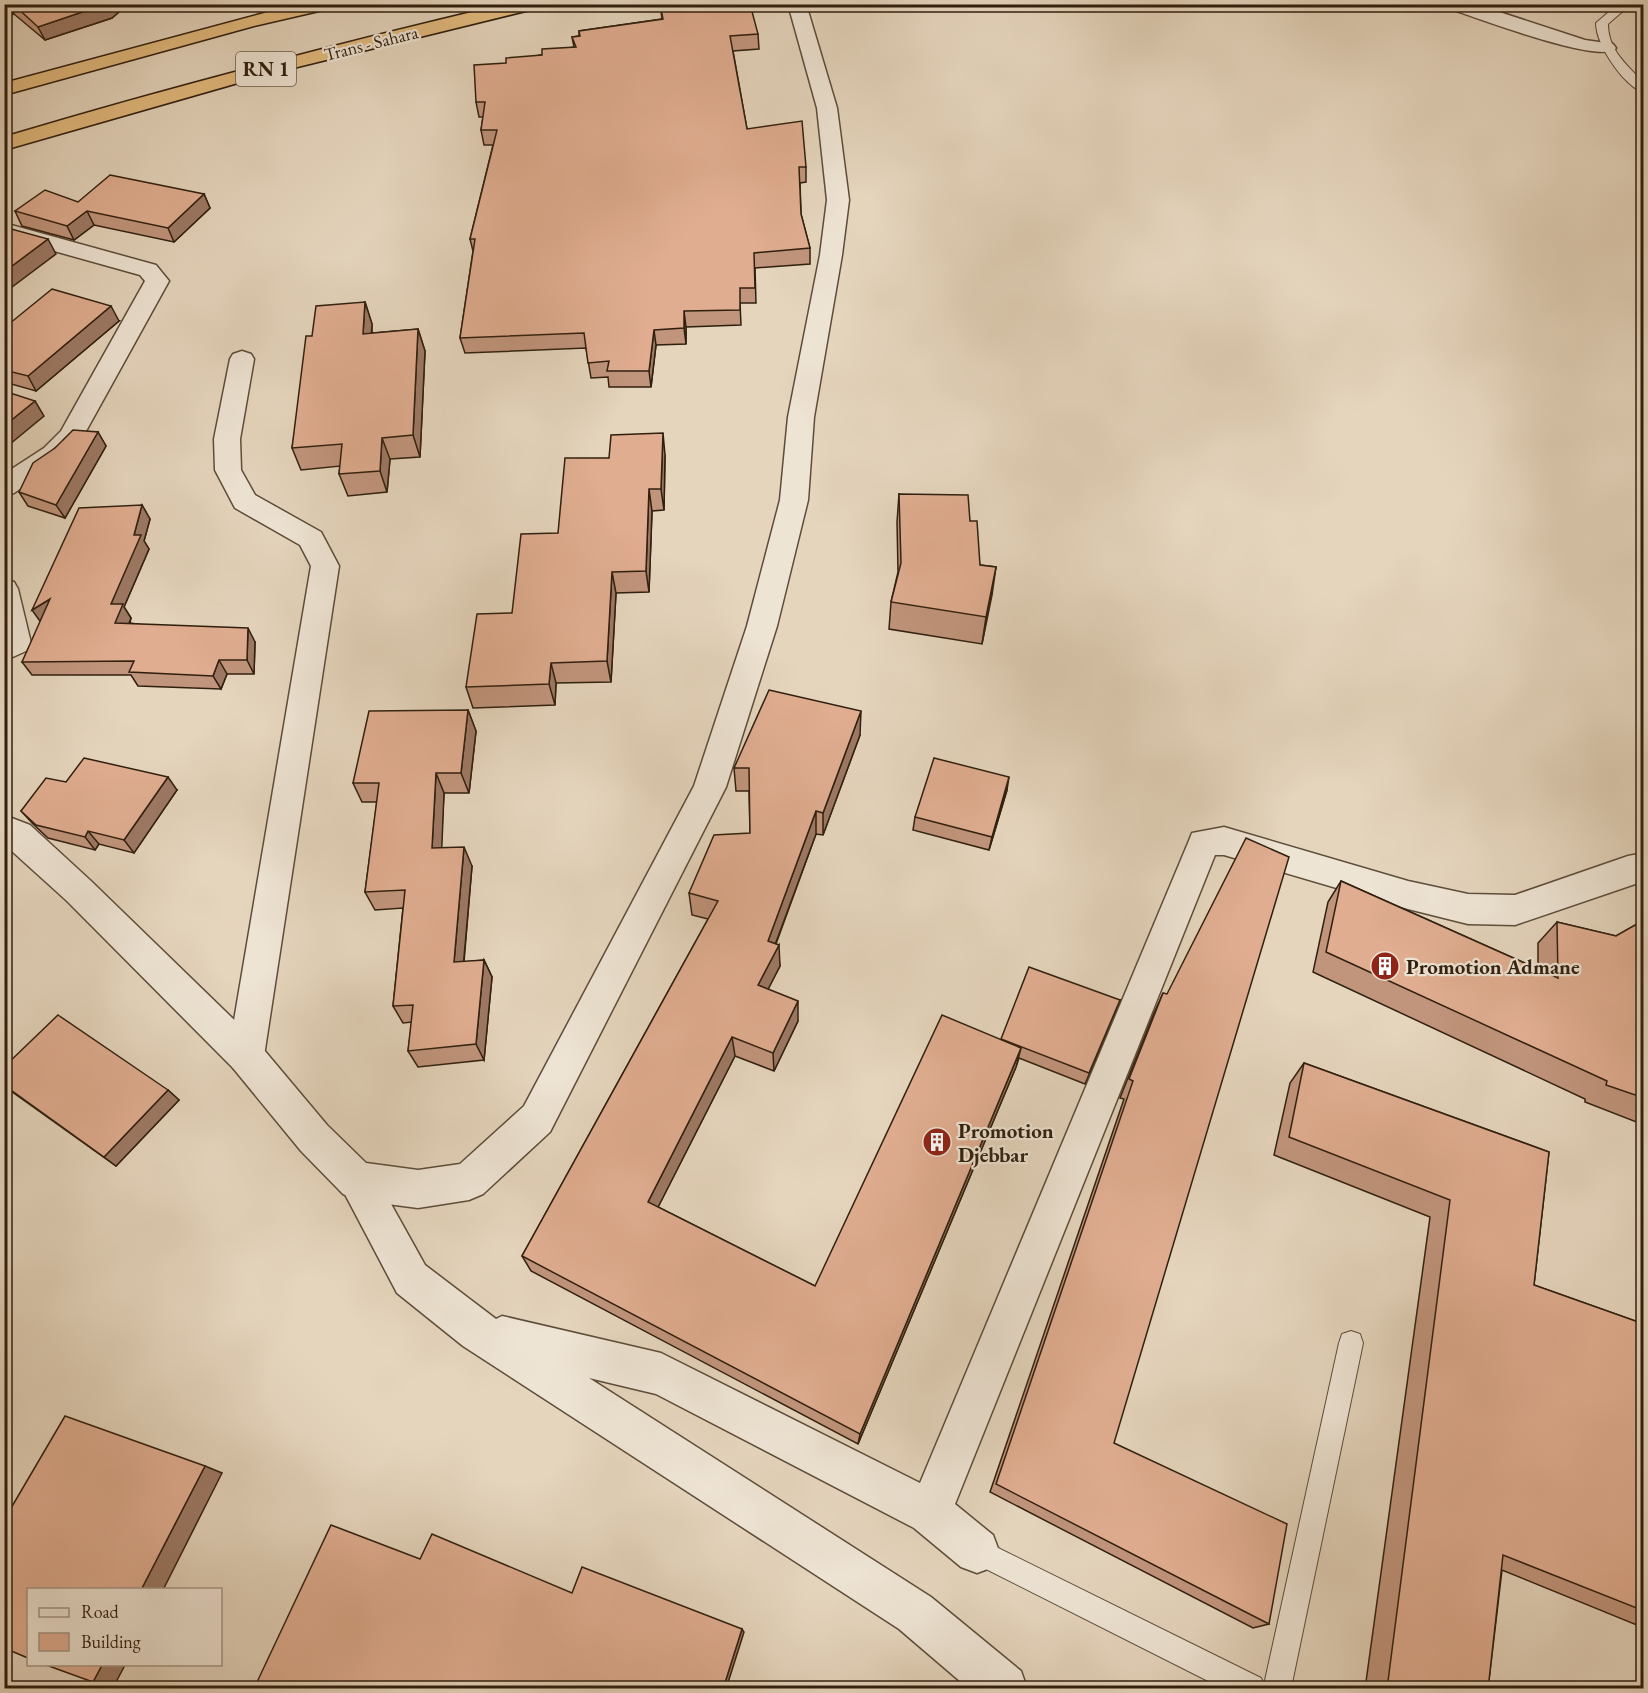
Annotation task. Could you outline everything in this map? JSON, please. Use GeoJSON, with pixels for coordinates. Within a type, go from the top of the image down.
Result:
{"type":"FeatureCollection","features":[{"type":"Feature","properties":{"kind":"highway","name":"RN 1"},"geometry":{"type":"LineString","coordinates":[[4,88],[250,21],[325,4]]}},
{"type":"Feature","properties":{"kind":"highway","name":"Trans - Sahara"},"geometry":{"type":"LineString","coordinates":[[4,144],[249,73],[531,4]]}},
{"type":"Feature","properties":{"kind":"street"},"geometry":{"type":"LineString","coordinates":[[357,1181],[418,1189],[469,1181],[537,1119],[710,787],[762,626],[794,500],[801,417],[831,255],[838,200],[827,108],[797,4]]}},
{"type":"Feature","properties":{"kind":"street"},"geometry":{"type":"LineString","coordinates":[[1455,4],[1582,45],[1606,48]]}},
{"type":"Feature","properties":{"kind":"street"},"geometry":{"type":"LineString","coordinates":[[4,230],[148,270],[157,281],[71,436],[53,454],[4,487]]}},
{"type":"Feature","properties":{"kind":"street"},"geometry":{"type":"LineString","coordinates":[[242,359],[227,439],[228,470],[245,501],[311,539],[324,566],[246,1056]]}},
{"type":"Feature","properties":{"kind":"street"},"geometry":{"type":"LineString","coordinates":[[4,589],[16,643],[4,650]]}},
{"type":"Feature","properties":{"kind":"street"},"geometry":{"type":"LineString","coordinates":[[4,828],[18,834],[79,891],[246,1056],[314,1138],[357,1181],[411,1279],[478,1332],[915,1613],[1004,1689]]}},
{"type":"Feature","properties":{"kind":"street"},"geometry":{"type":"LineString","coordinates":[[930,1512],[1204,843],[1224,841],[1407,895],[1468,909],[1515,910],[1628,870],[1644,867]]}},
{"type":"Feature","properties":{"kind":"street"},"geometry":{"type":"LineString","coordinates":[[478,1332],[662,1374],[930,1512],[977,1551]]}},
{"type":"Feature","properties":{"kind":"lane"},"geometry":{"type":"LineString","coordinates":[[1626,4],[1602,23],[1600,35],[1606,48],[1644,90]]}},
{"type":"Feature","properties":{"kind":"lane"},"geometry":{"type":"LineString","coordinates":[[1277,1689],[1351,1343]]}},
{"type":"Feature","properties":{"kind":"lane"},"geometry":{"type":"LineString","coordinates":[[977,1551],[1251,1689]]}},
{"type":"Feature","properties":{"kind":"building"},"geometry":{"type":"Polygon","coordinates":[[[13,4],[106,4],[38,27],[13,4]]]}},
{"type":"Feature","properties":{"kind":"building"},"geometry":{"type":"Polygon","coordinates":[[[660,4],[750,4],[758,34],[730,36],[747,129],[802,121],[806,167],[799,167],[801,214],[810,248],[754,253],[755,288],[740,288],[740,310],[684,311],[684,328],[654,330],[649,371],[607,371],[609,361],[588,363],[584,333],[460,338],[475,239],[470,239],[497,130],[481,130],[485,102],[476,102],[474,65],[506,63],[506,58],[542,55],[542,49],[576,47],[572,37],[580,36],[579,31],[663,19],[660,4]]]}},
{"type":"Feature","properties":{"kind":"building"},"geometry":{"type":"Polygon","coordinates":[[[110,175],[204,194],[168,228],[87,211],[67,226],[15,211],[45,190],[78,202],[110,175]]]}},
{"type":"Feature","properties":{"kind":"building"},"geometry":{"type":"Polygon","coordinates":[[[4,227],[48,239],[4,272],[4,227]]]}},
{"type":"Feature","properties":{"kind":"building"},"geometry":{"type":"Polygon","coordinates":[[[52,289],[111,306],[28,376],[4,370],[4,328],[52,289]]]}},
{"type":"Feature","properties":{"kind":"building"},"geometry":{"type":"Polygon","coordinates":[[[365,302],[363,334],[418,329],[413,435],[382,438],[380,471],[339,474],[342,444],[292,448],[306,336],[312,336],[316,306],[365,302]]]}},
{"type":"Feature","properties":{"kind":"building"},"geometry":{"type":"Polygon","coordinates":[[[4,391],[35,401],[4,426],[4,391]]]}},
{"type":"Feature","properties":{"kind":"building"},"geometry":{"type":"Polygon","coordinates":[[[73,430],[98,432],[56,505],[19,492],[33,463],[55,448],[73,430]]]}},
{"type":"Feature","properties":{"kind":"building"},"geometry":{"type":"Polygon","coordinates":[[[663,433],[661,489],[649,489],[646,571],[612,572],[607,661],[551,663],[549,684],[466,687],[477,614],[512,613],[521,534],[558,533],[565,458],[609,458],[611,435],[663,433]]]}},
{"type":"Feature","properties":{"kind":"building"},"geometry":{"type":"Polygon","coordinates":[[[899,494],[968,495],[970,521],[977,521],[980,565],[996,567],[986,617],[891,602],[901,563],[899,494]]]}},
{"type":"Feature","properties":{"kind":"building"},"geometry":{"type":"Polygon","coordinates":[[[142,505],[134,535],[141,535],[111,604],[123,604],[115,623],[248,628],[247,660],[219,660],[213,676],[129,672],[134,661],[22,662],[50,599],[32,610],[79,508],[142,505]]]}},
{"type":"Feature","properties":{"kind":"building","name":"Promotion Djebbar"},"geometry":{"type":"Polygon","coordinates":[[[769,690],[861,711],[823,813],[816,811],[768,941],[779,945],[758,985],[798,1001],[773,1053],[732,1037],[648,1202],[815,1286],[942,1015],[1021,1048],[860,1434],[522,1256],[718,901],[689,893],[714,835],[750,833],[749,768],[734,768],[769,690]]]}},
{"type":"Feature","properties":{"kind":"building"},"geometry":{"type":"Polygon","coordinates":[[[468,710],[461,773],[436,773],[432,848],[464,847],[454,962],[484,960],[476,1044],[408,1051],[413,1005],[393,1006],[405,890],[365,892],[379,783],[353,783],[369,711],[468,710]]]}},
{"type":"Feature","properties":{"kind":"building"},"geometry":{"type":"Polygon","coordinates":[[[84,758],[168,777],[124,840],[88,831],[85,837],[36,825],[21,811],[46,778],[66,782],[84,758]]]}},
{"type":"Feature","properties":{"kind":"building"},"geometry":{"type":"Polygon","coordinates":[[[934,758],[1009,777],[992,837],[915,817],[934,758]]]}},
{"type":"Feature","properties":{"kind":"building"},"geometry":{"type":"Polygon","coordinates":[[[1246,838],[1289,857],[1114,1443],[1287,1524],[1269,1624],[996,1484],[1133,1081],[1129,1079],[1163,993],[1167,994],[1246,838]]]}},
{"type":"Feature","properties":{"kind":"building"},"geometry":{"type":"Polygon","coordinates":[[[1341,881],[1558,978],[1557,922],[1616,936],[1644,920],[1644,1098],[1606,1085],[1607,1081],[1326,952],[1341,881]]]}},
{"type":"Feature","properties":{"kind":"building"},"geometry":{"type":"Polygon","coordinates":[[[1029,967],[1120,1000],[1089,1073],[1001,1039],[1029,967]]]}},
{"type":"Feature","properties":{"kind":"building"},"geometry":{"type":"Polygon","coordinates":[[[58,1015],[168,1090],[104,1157],[4,1085],[4,1067],[58,1015]]]}},
{"type":"Feature","properties":{"kind":"building"},"geometry":{"type":"Polygon","coordinates":[[[1304,1063],[1549,1152],[1534,1285],[1644,1324],[1644,1611],[1503,1555],[1488,1689],[1387,1689],[1450,1200],[1289,1137],[1304,1063]]]}},
{"type":"Feature","properties":{"kind":"building"},"geometry":{"type":"Polygon","coordinates":[[[65,1416],[205,1466],[142,1588],[27,1588],[27,1658],[4,1648],[4,1520],[65,1416]]]}},
{"type":"Feature","properties":{"kind":"building"},"geometry":{"type":"Polygon","coordinates":[[[331,1525],[420,1559],[432,1534],[572,1593],[582,1567],[742,1629],[723,1689],[273,1689],[257,1682],[331,1525]]]}},
{"type":"Feature","properties":{"kind":"building"},"geometry":{"type":"Polygon","coordinates":[[[49,1666],[101,1666],[93,1682],[49,1666]]]}},
{"type":"Feature","properties":{"kind":"place","name":"Promotion Admane"},"geometry":{"type":"Point","coordinates":[1385,966]}},
{"type":"Feature","properties":{"kind":"place","name":"Promotion Djebbar"},"geometry":{"type":"Point","coordinates":[937,1142]}}]}
